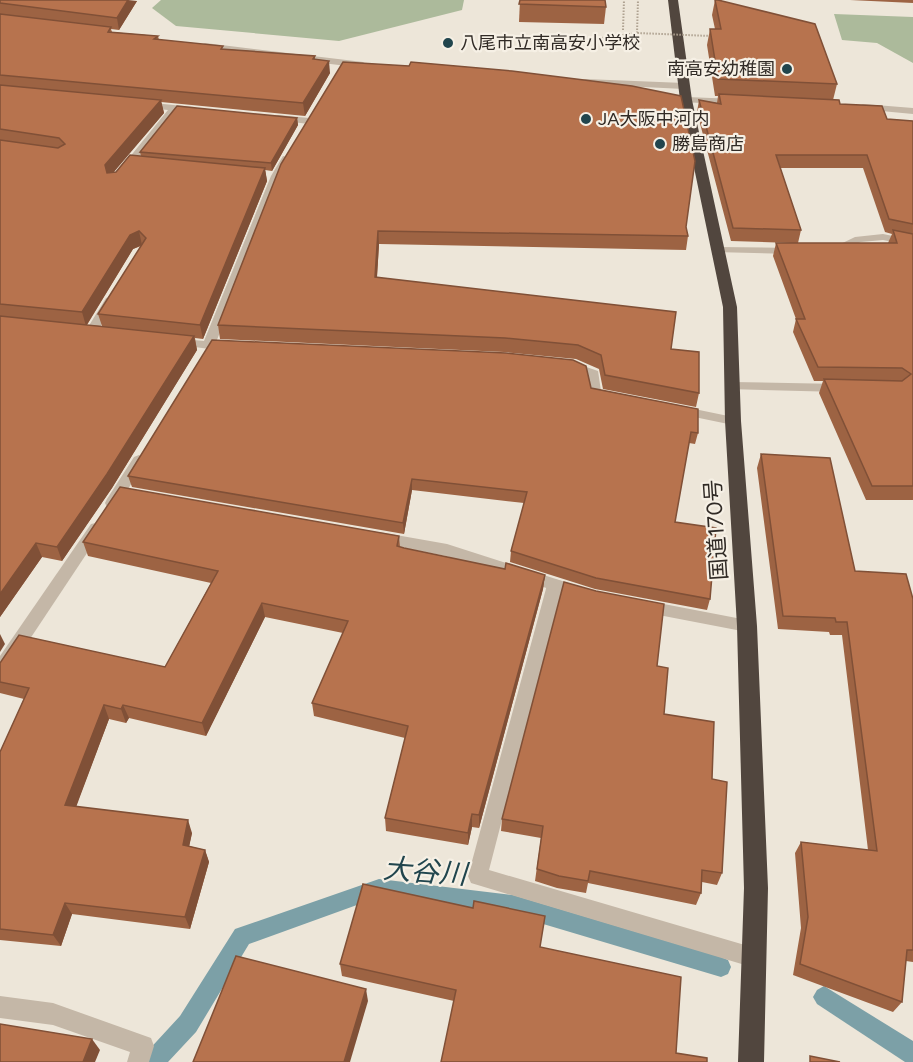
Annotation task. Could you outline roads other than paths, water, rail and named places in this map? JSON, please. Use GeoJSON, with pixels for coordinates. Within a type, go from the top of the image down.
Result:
{"type":"FeatureCollection","features":[{"type":"Feature","properties":{"kind":"highway","name":"国道170号"},"geometry":{"type":"LineString","coordinates":[[673,0],[685,93],[730,307],[733,421],[747,626],[756,888],[752,1062]]}},
{"type":"Feature","properties":{"kind":"street"},"geometry":{"type":"LineString","coordinates":[[193,44],[340,68],[377,66]]}},
{"type":"Feature","properties":{"kind":"street"},"geometry":{"type":"LineString","coordinates":[[580,82],[745,102]]}},
{"type":"Feature","properties":{"kind":"street"},"geometry":{"type":"LineString","coordinates":[[128,104],[208,111]]}},
{"type":"Feature","properties":{"kind":"street"},"geometry":{"type":"LineString","coordinates":[[852,107],[913,111]]}},
{"type":"Feature","properties":{"kind":"street"},"geometry":{"type":"LineString","coordinates":[[114,182],[136,163],[175,108]]}},
{"type":"Feature","properties":{"kind":"street"},"geometry":{"type":"LineString","coordinates":[[264,116],[309,120]]}},
{"type":"Feature","properties":{"kind":"street"},"geometry":{"type":"LineString","coordinates":[[162,340],[211,348],[271,176],[293,148]]}},
{"type":"Feature","properties":{"kind":"street"},"geometry":{"type":"LineString","coordinates":[[718,249],[832,251],[859,239],[883,237],[913,243]]}},
{"type":"Feature","properties":{"kind":"street"},"geometry":{"type":"LineString","coordinates":[[91,332],[119,286]]}},
{"type":"Feature","properties":{"kind":"street"},"geometry":{"type":"LineString","coordinates":[[555,363],[576,365],[593,374],[595,394],[618,398]]}},
{"type":"Feature","properties":{"kind":"street"},"geometry":{"type":"LineString","coordinates":[[732,386],[850,388]]}},
{"type":"Feature","properties":{"kind":"street"},"geometry":{"type":"LineString","coordinates":[[664,407],[733,421]]}},
{"type":"Feature","properties":{"kind":"street"},"geometry":{"type":"LineString","coordinates":[[0,670],[125,494],[149,444]]}},
{"type":"Feature","properties":{"kind":"street"},"geometry":{"type":"LineString","coordinates":[[365,536],[447,550],[594,597]]}},
{"type":"Feature","properties":{"kind":"street"},"geometry":{"type":"LineString","coordinates":[[555,585],[478,876],[755,958]]}},
{"type":"Feature","properties":{"kind":"street"},"geometry":{"type":"LineString","coordinates":[[627,603],[747,626]]}},
{"type":"Feature","properties":{"kind":"street"},"geometry":{"type":"LineString","coordinates":[[0,1007],[53,1014],[143,1046],[138,1062]]}},
{"type":"Feature","properties":{"kind":"waterway","name":"大谷川"},"geometry":{"type":"LineString","coordinates":[[153,1062],[188,1024],[242,936],[379,888],[513,905],[721,967]]}},
{"type":"Feature","properties":{"kind":"waterway","name":"大谷川"},"geometry":{"type":"LineString","coordinates":[[824,997],[913,1054]]}},
{"type":"Feature","properties":{"kind":"place","name":"八尾市立南高安小学校"},"geometry":{"type":"Point","coordinates":[448,43]}},
{"type":"Feature","properties":{"kind":"place","name":"南高安幼稚園"},"geometry":{"type":"Point","coordinates":[787,69]}},
{"type":"Feature","properties":{"kind":"place","name":"JA大阪中河内"},"geometry":{"type":"Point","coordinates":[586,119]}},
{"type":"Feature","properties":{"kind":"place","name":"勝島商店"},"geometry":{"type":"Point","coordinates":[660,144]}}]}
